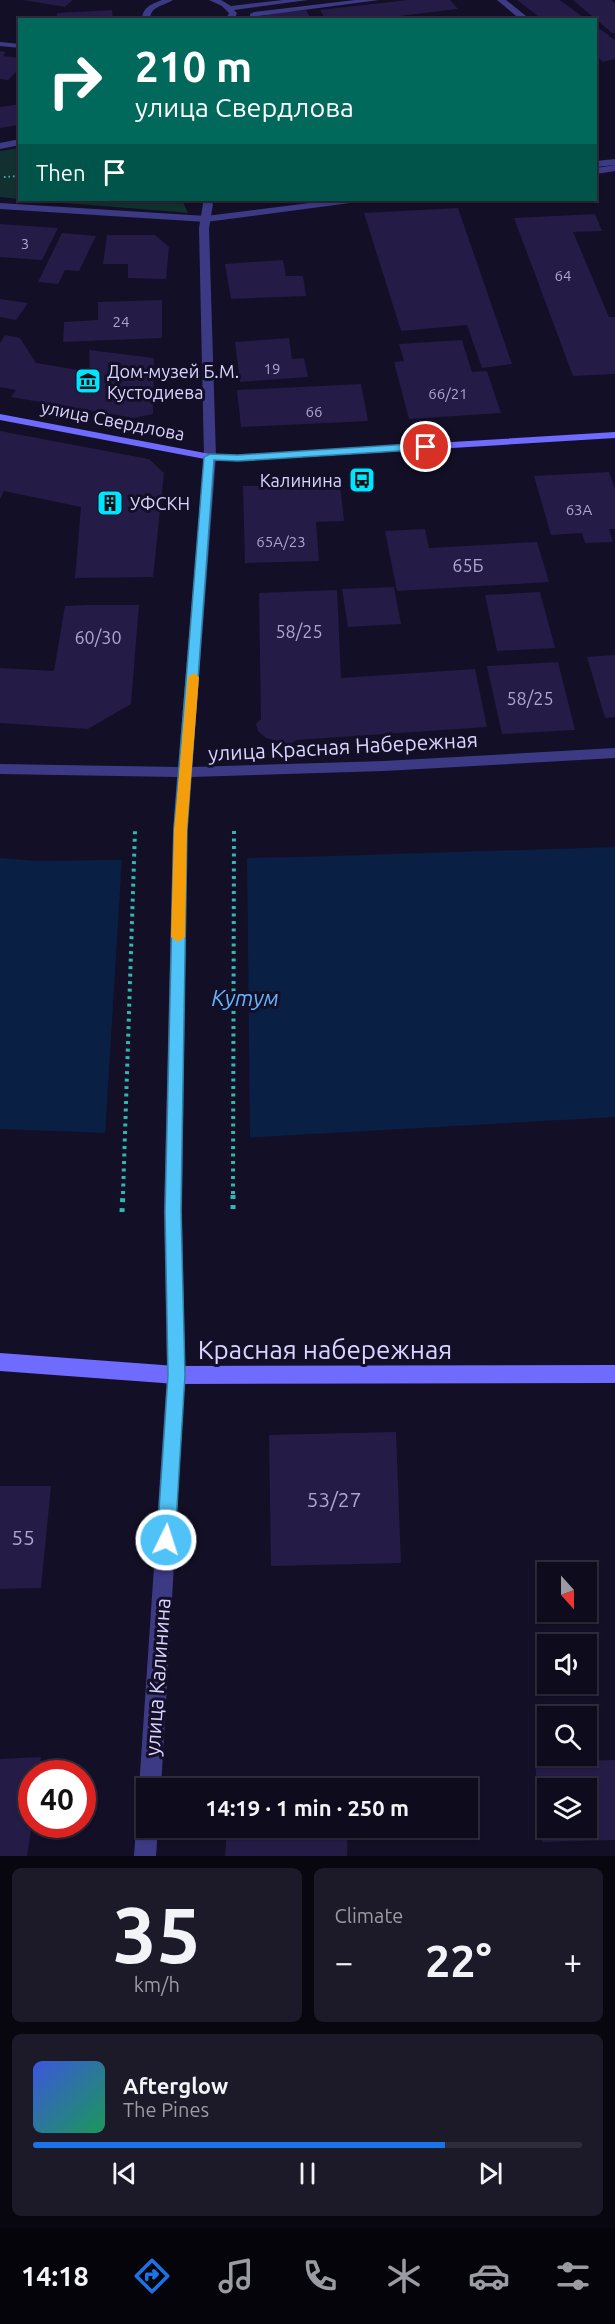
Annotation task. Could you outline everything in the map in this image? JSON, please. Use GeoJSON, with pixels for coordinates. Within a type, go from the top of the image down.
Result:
{"type":"FeatureCollection","features":[{"type":"Feature","properties":{"kind":"main road","name":"улица Свердлова"},"geometry":{"type":"LineString","coordinates":[[0,417],[210,457],[238,458],[615,435]]}},
{"type":"Feature","properties":{"kind":"main road","name":"Красная набережная"},"geometry":{"type":"LineString","coordinates":[[0,1362],[176,1375],[615,1374]]}},
{"type":"Feature","properties":{"kind":"street"},"geometry":{"type":"LineString","coordinates":[[140,0],[146,18]]}},
{"type":"Feature","properties":{"kind":"street"},"geometry":{"type":"LineString","coordinates":[[146,18],[146,13],[151,7],[169,0]]}},
{"type":"Feature","properties":{"kind":"street"},"geometry":{"type":"LineString","coordinates":[[213,0],[230,8],[304,0]]}},
{"type":"Feature","properties":{"kind":"street"},"geometry":{"type":"LineString","coordinates":[[254,18],[254,14],[375,0]]}},
{"type":"Feature","properties":{"kind":"street"},"geometry":{"type":"LineString","coordinates":[[501,0],[524,18]]}},
{"type":"Feature","properties":{"kind":"street"},"geometry":{"type":"LineString","coordinates":[[230,8],[233,13],[232,18]]}},
{"type":"Feature","properties":{"kind":"street"},"geometry":{"type":"LineString","coordinates":[[0,44],[18,46]]}},
{"type":"Feature","properties":{"kind":"street"},"geometry":{"type":"LineString","coordinates":[[0,146],[18,142]]}},
{"type":"Feature","properties":{"kind":"street"},"geometry":{"type":"LineString","coordinates":[[597,164],[615,162]]}},
{"type":"Feature","properties":{"kind":"street"},"geometry":{"type":"LineString","coordinates":[[597,171],[615,168]]}},
{"type":"Feature","properties":{"kind":"street","name":"улица Калинина"},"geometry":{"type":"LineString","coordinates":[[151,1778],[176,1375],[173,1211],[180,830],[210,457],[204,228],[206,201]]}},
{"type":"Feature","properties":{"kind":"street"},"geometry":{"type":"LineString","coordinates":[[0,206],[206,219],[342,201]]}},
{"type":"Feature","properties":{"kind":"street","name":"улица Красная Набережная"},"geometry":{"type":"LineString","coordinates":[[0,769],[91,774],[256,773],[615,753]]}},
{"type":"Feature","properties":{"kind":"street"},"geometry":{"type":"LineString","coordinates":[[145,1856],[146,1838]]}},
{"type":"Feature","properties":{"kind":"path"},"geometry":{"type":"LineString","coordinates":[[0,178],[18,176]]}},
{"type":"Feature","properties":{"kind":"path"},"geometry":{"type":"LineString","coordinates":[[233,1209],[234,829]]}},
{"type":"Feature","properties":{"kind":"path"},"geometry":{"type":"LineString","coordinates":[[122,1212],[135,831]]}},
{"type":"Feature","properties":{"kind":"green space"},"geometry":{"type":"Polygon","coordinates":[[[18,148],[18,199],[0,197],[0,151],[18,148]]]}},
{"type":"Feature","properties":{"kind":"green space"},"geometry":{"type":"Polygon","coordinates":[[[39,201],[182,201],[188,213],[39,201]]]}},
{"type":"Feature","properties":{"kind":"water","name":"Кутум"},"geometry":{"type":"Polygon","coordinates":[[[615,847],[615,1117],[242,1138],[0,1129],[0,858],[38,861],[300,857],[615,847]]]}},
{"type":"Feature","properties":{"kind":"pier"},"geometry":{"type":"Polygon","coordinates":[[[247,855],[250,1140],[105,1136],[122,857],[247,855]]]}},
{"type":"Feature","properties":{"kind":"building"},"geometry":{"type":"Polygon","coordinates":[[[23,0],[73,0],[65,7],[23,0]]]}},
{"type":"Feature","properties":{"kind":"building"},"geometry":{"type":"Polygon","coordinates":[[[408,0],[450,0],[458,9],[382,18],[325,18],[320,10],[408,0]]]}},
{"type":"Feature","properties":{"kind":"building"},"geometry":{"type":"Polygon","coordinates":[[[517,0],[560,0],[584,18],[540,18],[517,0]]]}},
{"type":"Feature","properties":{"kind":"building"},"geometry":{"type":"Polygon","coordinates":[[[573,0],[611,0],[615,3],[615,33],[573,0]]]}},
{"type":"Feature","properties":{"kind":"building"},"geometry":{"type":"Polygon","coordinates":[[[112,10],[113,18],[57,18],[57,13],[112,10]]]}},
{"type":"Feature","properties":{"kind":"building"},"geometry":{"type":"Polygon","coordinates":[[[306,10],[311,18],[266,18],[264,14],[306,10]]]}},
{"type":"Feature","properties":{"kind":"building"},"geometry":{"type":"Polygon","coordinates":[[[597,27],[615,40],[615,59],[603,62],[597,57],[597,27]]]}},
{"type":"Feature","properties":{"kind":"building"},"geometry":{"type":"Polygon","coordinates":[[[0,51],[6,52],[3,56],[18,58],[18,70],[8,80],[0,79],[0,51]]]}},
{"type":"Feature","properties":{"kind":"building"},"geometry":{"type":"Polygon","coordinates":[[[18,104],[18,125],[0,128],[0,107],[18,104]]]}},
{"type":"Feature","properties":{"kind":"building"},"geometry":{"type":"Polygon","coordinates":[[[458,208],[512,364],[482,368],[467,325],[401,331],[364,213],[458,208]]]}},
{"type":"Feature","properties":{"kind":"building"},"geometry":{"type":"Polygon","coordinates":[[[595,214],[602,231],[573,232],[609,317],[615,317],[615,374],[573,376],[514,218],[595,214]]]}},
{"type":"Feature","properties":{"kind":"building"},"geometry":{"type":"Polygon","coordinates":[[[0,224],[58,228],[42,260],[0,257],[0,224]]]}},
{"type":"Feature","properties":{"kind":"building"},"geometry":{"type":"Polygon","coordinates":[[[62,233],[96,236],[79,271],[65,270],[58,284],[38,282],[62,233]]]}},
{"type":"Feature","properties":{"kind":"building"},"geometry":{"type":"Polygon","coordinates":[[[107,235],[155,235],[169,247],[166,279],[128,278],[128,264],[103,264],[107,235]]]}},
{"type":"Feature","properties":{"kind":"building"},"geometry":{"type":"Polygon","coordinates":[[[283,260],[286,276],[303,276],[306,296],[231,299],[225,264],[283,260]]]}},
{"type":"Feature","properties":{"kind":"building"},"geometry":{"type":"Polygon","coordinates":[[[0,299],[28,303],[16,320],[0,317],[0,299]]]}},
{"type":"Feature","properties":{"kind":"building"},"geometry":{"type":"Polygon","coordinates":[[[162,300],[162,338],[63,342],[64,322],[98,320],[98,302],[162,300]]]}},
{"type":"Feature","properties":{"kind":"building","name":"Дом-музей Б.М. Кустодиева"},"geometry":{"type":"Polygon","coordinates":[[[5,335],[20,338],[36,363],[90,372],[89,350],[154,358],[153,414],[134,418],[11,397],[16,390],[0,387],[0,343],[5,335]]]}},
{"type":"Feature","properties":{"kind":"building"},"geometry":{"type":"Polygon","coordinates":[[[289,338],[292,359],[304,358],[308,377],[240,382],[235,342],[289,338]]]}},
{"type":"Feature","properties":{"kind":"building"},"geometry":{"type":"Polygon","coordinates":[[[462,340],[472,372],[487,371],[501,413],[409,419],[394,362],[404,361],[399,344],[462,340]]]}},
{"type":"Feature","properties":{"kind":"building"},"geometry":{"type":"Polygon","coordinates":[[[361,384],[368,421],[241,427],[237,390],[361,384]]]}},
{"type":"Feature","properties":{"kind":"building","name":"УФСКН"},"geometry":{"type":"Polygon","coordinates":[[[0,431],[149,459],[164,473],[153,577],[75,578],[81,507],[4,491],[0,499],[0,431]]]}},
{"type":"Feature","properties":{"kind":"building"},"geometry":{"type":"Polygon","coordinates":[[[609,472],[615,489],[615,529],[609,529],[613,542],[585,543],[582,533],[551,535],[534,476],[609,472]]]}},
{"type":"Feature","properties":{"kind":"building"},"geometry":{"type":"Polygon","coordinates":[[[340,484],[344,521],[316,522],[319,561],[245,563],[243,486],[340,484]]]}},
{"type":"Feature","properties":{"kind":"building"},"geometry":{"type":"Polygon","coordinates":[[[425,529],[429,548],[537,542],[549,582],[397,591],[385,531],[425,529]]]}},
{"type":"Feature","properties":{"kind":"building"},"geometry":{"type":"Polygon","coordinates":[[[394,587],[401,624],[348,627],[342,589],[394,587]]]}},
{"type":"Feature","properties":{"kind":"building"},"geometry":{"type":"Polygon","coordinates":[[[337,590],[341,678],[475,669],[487,727],[297,740],[290,744],[266,738],[258,731],[256,724],[261,719],[259,593],[337,590]]]}},
{"type":"Feature","properties":{"kind":"building"},"geometry":{"type":"Polygon","coordinates":[[[540,592],[555,648],[497,651],[485,595],[540,592]]]}},
{"type":"Feature","properties":{"kind":"building"},"geometry":{"type":"Polygon","coordinates":[[[139,605],[131,704],[88,729],[0,723],[0,668],[54,671],[65,606],[139,605]]]}},
{"type":"Feature","properties":{"kind":"building"},"geometry":{"type":"Polygon","coordinates":[[[615,655],[615,717],[605,718],[587,657],[615,655]]]}},
{"type":"Feature","properties":{"kind":"building"},"geometry":{"type":"Polygon","coordinates":[[[558,662],[575,730],[502,734],[487,666],[558,662]]]}},
{"type":"Feature","properties":{"kind":"building"},"geometry":{"type":"Polygon","coordinates":[[[396,1432],[401,1563],[271,1566],[269,1435],[396,1432]]]}},
{"type":"Feature","properties":{"kind":"building"},"geometry":{"type":"Polygon","coordinates":[[[0,1486],[51,1486],[41,1588],[0,1589],[0,1486]]]}},
{"type":"Feature","properties":{"kind":"building"},"geometry":{"type":"Polygon","coordinates":[[[41,1757],[41,1760],[18,1760],[18,1838],[30,1838],[27,1856],[0,1856],[0,1759],[41,1757]]]}},
{"type":"Feature","properties":{"kind":"building"},"geometry":{"type":"Polygon","coordinates":[[[597,1760],[615,1760],[615,1840],[542,1842],[542,1838],[597,1838],[597,1778],[537,1778],[537,1785],[535,1762],[537,1762],[537,1766],[597,1766],[597,1760]]]}},
{"type":"Feature","properties":{"kind":"building"},"geometry":{"type":"Polygon","coordinates":[[[226,1838],[348,1838],[347,1856],[225,1856],[226,1838]]]}},
{"type":"Feature","properties":{"kind":"slow traffic"},"geometry":{"type":"LineString","coordinates":[[178,937],[180,830],[193,677]]}},
{"type":"Feature","properties":{"kind":"place","name":"Дом-музей Б.М. Кустодиева"},"geometry":{"type":"Point","coordinates":[88,381]}},
{"type":"Feature","properties":{"kind":"place","name":"Калинина"},"geometry":{"type":"Point","coordinates":[362,480]}},
{"type":"Feature","properties":{"kind":"place","name":"УФСКН"},"geometry":{"type":"Point","coordinates":[110,503]}},
{"type":"Feature","properties":{"kind":"route"},"geometry":{"type":"LineString","coordinates":[[166,1540],[176,1375],[173,1211],[180,830],[210,457],[238,458],[426,447]]}}]}
